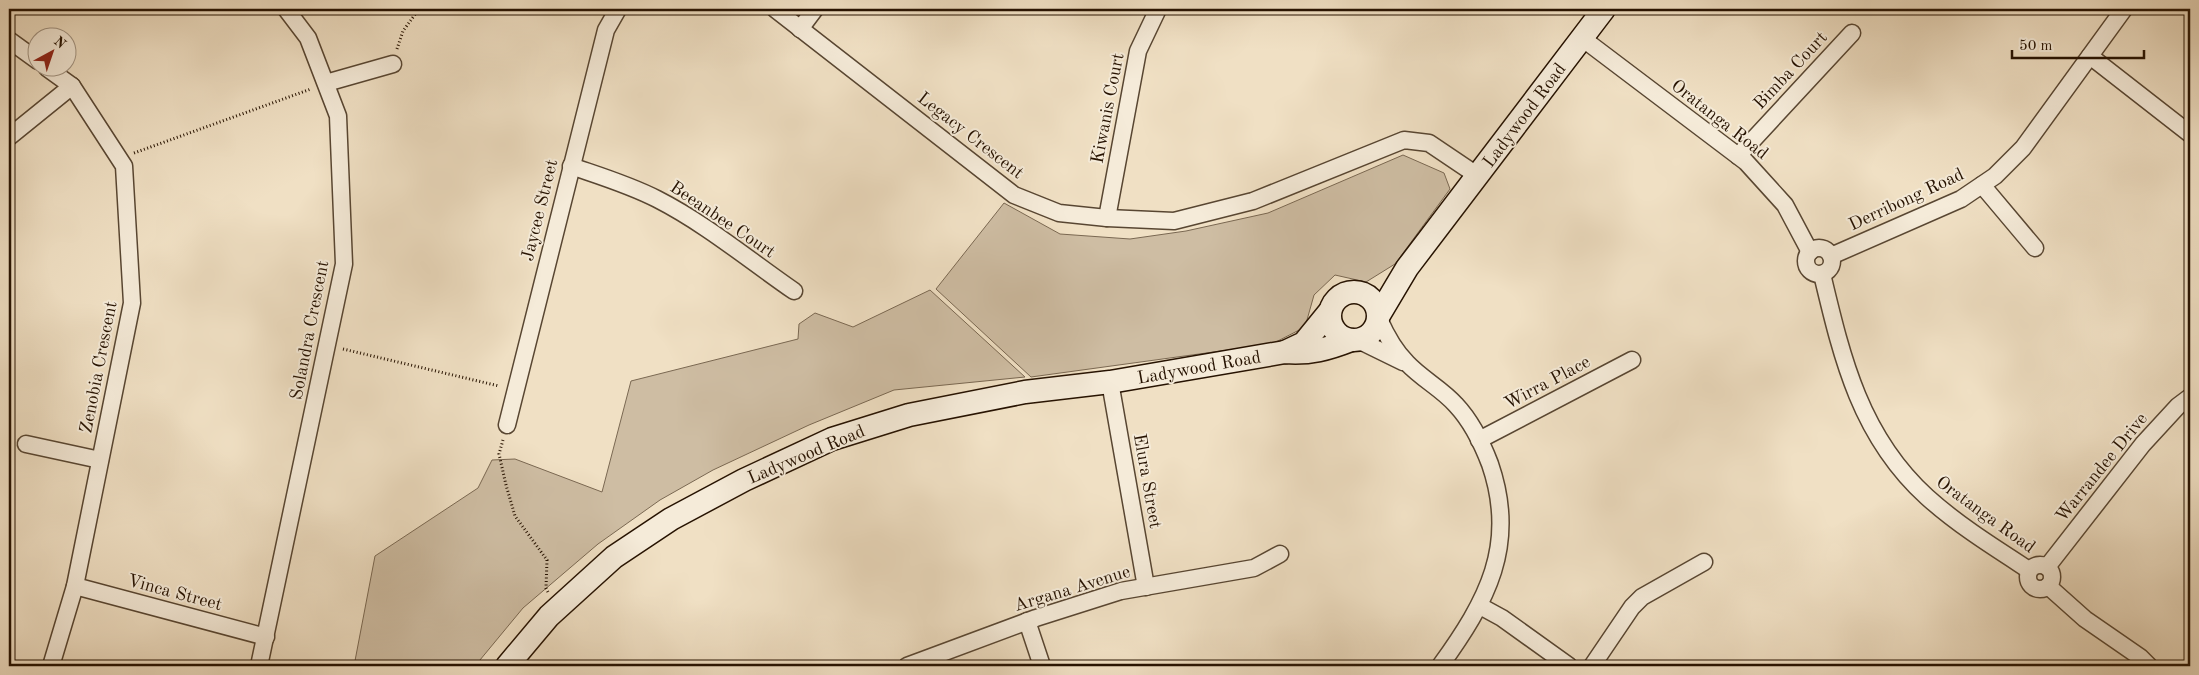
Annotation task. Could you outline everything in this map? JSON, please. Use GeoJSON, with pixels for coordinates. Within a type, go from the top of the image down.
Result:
{"type":"FeatureCollection","features":[{"type":"Feature","properties":{"kind":"street","name":"Solandra Crescent"},"geometry":{"type":"LineString","coordinates":[[259,666],[344,264],[338,116],[308,38],[286,9]]}},
{"type":"Feature","properties":{"kind":"street","name":"Jaycee Street"},"geometry":{"type":"LineString","coordinates":[[507,425],[606,30],[618,9]]}},
{"type":"Feature","properties":{"kind":"street","name":"Legacy Crescent"},"geometry":{"type":"LineString","coordinates":[[775,9],[1014,195],[1059,213],[1107,218],[1174,221],[1253,201],[1404,140],[1429,143],[1478,176]]}},
{"type":"Feature","properties":{"kind":"street"},"geometry":{"type":"LineString","coordinates":[[800,29],[815,9]]}},
{"type":"Feature","properties":{"kind":"street","name":"Kiwanis Court"},"geometry":{"type":"LineString","coordinates":[[1107,218],[1138,51],[1158,9]]}},
{"type":"Feature","properties":{"kind":"street","name":"Ladywood Road"},"geometry":{"type":"LineString","coordinates":[[1379,317],[1408,268],[1604,9]]}},
{"type":"Feature","properties":{"kind":"street","name":"Derribong Road"},"geometry":{"type":"LineString","coordinates":[[1831,256],[1961,199],[1994,176],[2023,148],[2124,9]]}},
{"type":"Feature","properties":{"kind":"street","name":"Bimba Court"},"geometry":{"type":"LineString","coordinates":[[1738,156],[1852,33]]}},
{"type":"Feature","properties":{"kind":"street","name":"Oratanga Road"},"geometry":{"type":"LineString","coordinates":[[1582,38],[1738,156],[1768,184],[1785,205],[1810,252]]}},
{"type":"Feature","properties":{"kind":"street"},"geometry":{"type":"LineString","coordinates":[[9,40],[28,54]]}},
{"type":"Feature","properties":{"kind":"street"},"geometry":{"type":"LineString","coordinates":[[2090,56],[2190,134]]}},
{"type":"Feature","properties":{"kind":"street"},"geometry":{"type":"LineString","coordinates":[[326,84],[393,64]]}},
{"type":"Feature","properties":{"kind":"street","name":"Zenobia Crescent"},"geometry":{"type":"LineString","coordinates":[[51,666],[75,586],[132,303],[124,166],[72,86],[61,78]]}},
{"type":"Feature","properties":{"kind":"street"},"geometry":{"type":"LineString","coordinates":[[9,137],[72,86]]}},
{"type":"Feature","properties":{"kind":"street","name":"Beeanbee Court"},"geometry":{"type":"LineString","coordinates":[[571,166],[656,198],[688,216],[794,291]]}},
{"type":"Feature","properties":{"kind":"street"},"geometry":{"type":"LineString","coordinates":[[1982,185],[2035,248]]}},
{"type":"Feature","properties":{"kind":"street"},"geometry":{"type":"LineString","coordinates":[[1818,248],[1828,251],[1831,256],[1829,270],[1822,274],[1810,272],[1806,263],[1810,252],[1818,248]]}},
{"type":"Feature","properties":{"kind":"street","name":"Ladywood Road"},"geometry":{"type":"LineString","coordinates":[[1363,293],[1408,268]]}},
{"type":"Feature","properties":{"kind":"street","name":"Oratanga Road"},"geometry":{"type":"LineString","coordinates":[[1822,274],[1841,353],[1852,386],[1872,427],[1898,465],[1927,497],[1981,538],[2029,570]]}},
{"type":"Feature","properties":{"kind":"street"},"geometry":{"type":"LineString","coordinates":[[1408,364],[1337,333],[1330,319],[1330,311],[1339,296],[1355,291],[1363,293],[1377,306],[1379,317],[1390,344],[1408,364],[1457,405],[1480,440],[1496,482],[1501,526],[1496,564],[1480,606],[1440,666]]}},
{"type":"Feature","properties":{"kind":"street","name":"Ladywood Road"},"geometry":{"type":"LineString","coordinates":[[1285,352],[1304,343],[1330,311]]}},
{"type":"Feature","properties":{"kind":"street"},"geometry":{"type":"LineString","coordinates":[[1355,340],[1374,331],[1379,317]]}},
{"type":"Feature","properties":{"kind":"street","name":"Ladywood Road"},"geometry":{"type":"LineString","coordinates":[[507,666],[558,607],[614,557],[671,519],[744,480],[832,439],[909,415],[1025,392],[1110,382],[1285,352],[1314,352],[1355,340]]}},
{"type":"Feature","properties":{"kind":"street","name":"Wirra Place"},"geometry":{"type":"LineString","coordinates":[[1480,440],[1632,360]]}},
{"type":"Feature","properties":{"kind":"street","name":"Elura Street"},"geometry":{"type":"LineString","coordinates":[[1110,382],[1146,587]]}},
{"type":"Feature","properties":{"kind":"street","name":"Warrandee Drive"},"geometry":{"type":"LineString","coordinates":[[2047,567],[2143,444],[2178,406],[2190,397]]}},
{"type":"Feature","properties":{"kind":"street"},"geometry":{"type":"LineString","coordinates":[[26,444],[100,460]]}},
{"type":"Feature","properties":{"kind":"street","name":"Argana Avenue"},"geometry":{"type":"LineString","coordinates":[[907,666],[1027,621],[1121,591],[1254,568],[1280,554]]}},
{"type":"Feature","properties":{"kind":"street"},"geometry":{"type":"LineString","coordinates":[[1592,666],[1632,606],[1642,597],[1704,562]]}},
{"type":"Feature","properties":{"kind":"street"},"geometry":{"type":"LineString","coordinates":[[2039,564],[2047,567],[2052,576],[2048,586],[2041,589],[2032,586],[2028,578],[2029,570],[2039,564]]}},
{"type":"Feature","properties":{"kind":"street","name":"Vinca Street"},"geometry":{"type":"LineString","coordinates":[[75,586],[266,637]]}},
{"type":"Feature","properties":{"kind":"street"},"geometry":{"type":"LineString","coordinates":[[2048,586],[2085,619],[2140,657],[2149,666]]}},
{"type":"Feature","properties":{"kind":"street"},"geometry":{"type":"LineString","coordinates":[[1480,606],[1502,618],[1569,666]]}},
{"type":"Feature","properties":{"kind":"street"},"geometry":{"type":"LineString","coordinates":[[1027,621],[1042,666]]}},
{"type":"Feature","properties":{"kind":"path"},"geometry":{"type":"LineString","coordinates":[[393,64],[403,31],[419,9]]}},
{"type":"Feature","properties":{"kind":"path"},"geometry":{"type":"LineString","coordinates":[[120,159],[326,84]]}},
{"type":"Feature","properties":{"kind":"path"},"geometry":{"type":"LineString","coordinates":[[327,345],[516,389]]}},
{"type":"Feature","properties":{"kind":"path"},"geometry":{"type":"LineString","coordinates":[[507,425],[499,454],[515,516],[547,560],[546,588],[558,607]]}},
{"type":"Feature","properties":{"kind":"shaded area"},"geometry":{"type":"Polygon","coordinates":[[[1403,155],[1444,173],[1450,189],[1395,264],[1366,282],[1335,275],[1314,295],[1305,327],[1272,344],[1031,377],[936,289],[1004,203],[1060,234],[1130,239],[1186,231],[1268,213],[1403,155]]]}},
{"type":"Feature","properties":{"kind":"shaded area"},"geometry":{"type":"Polygon","coordinates":[[[930,290],[1025,377],[894,390],[809,425],[713,470],[660,500],[598,544],[523,608],[475,666],[354,666],[375,556],[478,488],[492,460],[515,459],[602,492],[631,381],[798,339],[799,324],[815,313],[853,327],[930,290]]]}}]}
